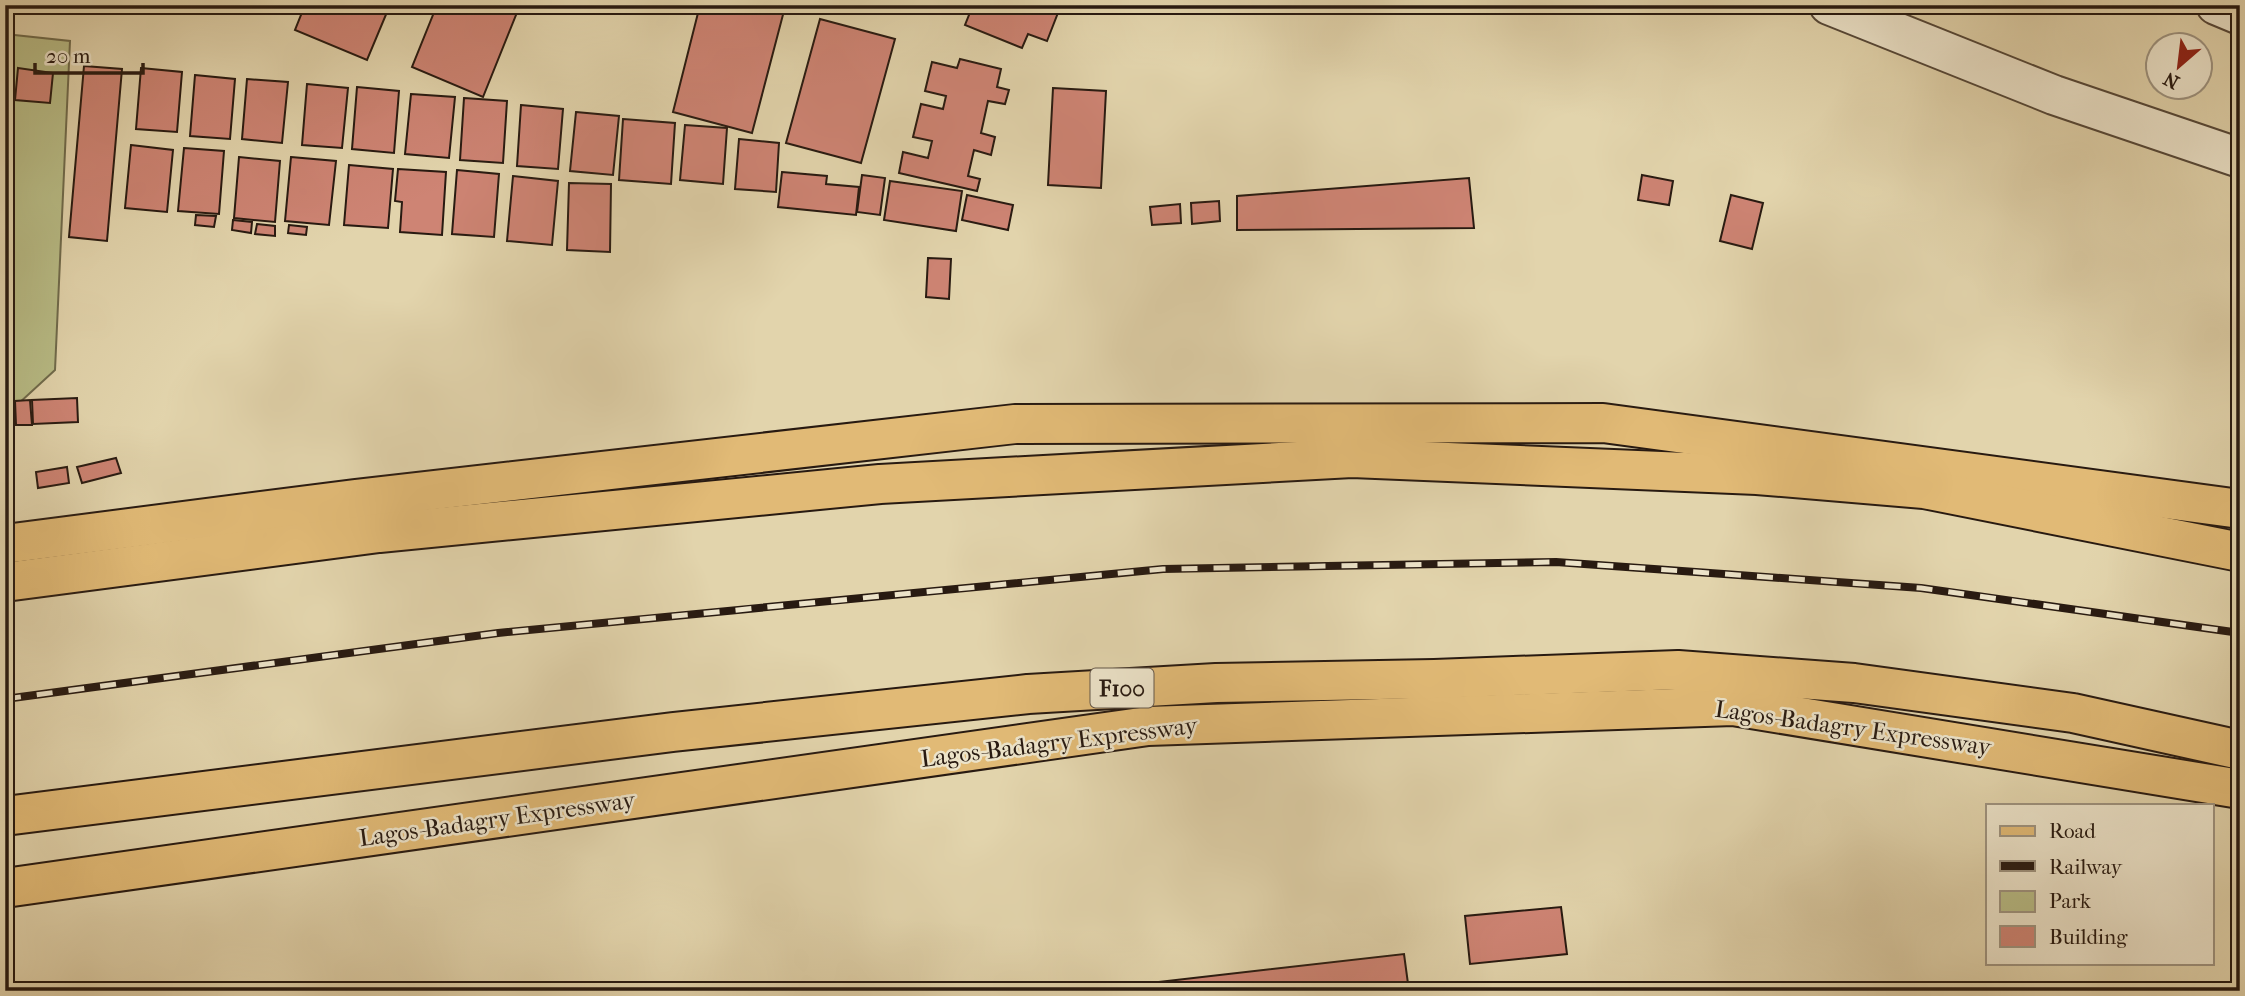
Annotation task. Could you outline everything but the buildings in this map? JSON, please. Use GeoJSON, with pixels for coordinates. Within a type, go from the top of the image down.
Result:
{"type":"FeatureCollection","features":[{"type":"Feature","properties":{"kind":"main road"},"geometry":{"type":"LineString","coordinates":[[5,544],[355,499],[1015,424],[1603,424],[2240,509]]}},
{"type":"Feature","properties":{"kind":"main road"},"geometry":{"type":"LineString","coordinates":[[5,582],[379,533],[880,484],[1352,458],[1757,475],[1924,489],[2240,552]]}},
{"type":"Feature","properties":{"kind":"main road","name":"Lagos-Badagry Expressway"},"geometry":{"type":"LineString","coordinates":[[5,816],[687,730],[1028,694],[1216,683],[1434,679],[1678,670],[1854,683],[2073,713],[2240,750]]}},
{"type":"Feature","properties":{"kind":"main road","name":"Lagos-Badagry Expressway"},"geometry":{"type":"LineString","coordinates":[[5,888],[1148,726],[1733,706],[2240,789]]}},
{"type":"Feature","properties":{"kind":"street"},"geometry":{"type":"LineString","coordinates":[[1829,5],[2054,94],[2240,158]]}},
{"type":"Feature","properties":{"kind":"street"},"geometry":{"type":"LineString","coordinates":[[2216,5],[2240,15]]}},
{"type":"Feature","properties":{"kind":"green space"},"geometry":{"type":"Polygon","coordinates":[[[5,34],[70,41],[55,370],[5,416],[5,34]]]}},
{"type":"Feature","properties":{"kind":"railway"},"geometry":{"type":"LineString","coordinates":[[5,699],[498,633],[1163,569],[1556,562],[1921,588],[2240,633]]}}]}
